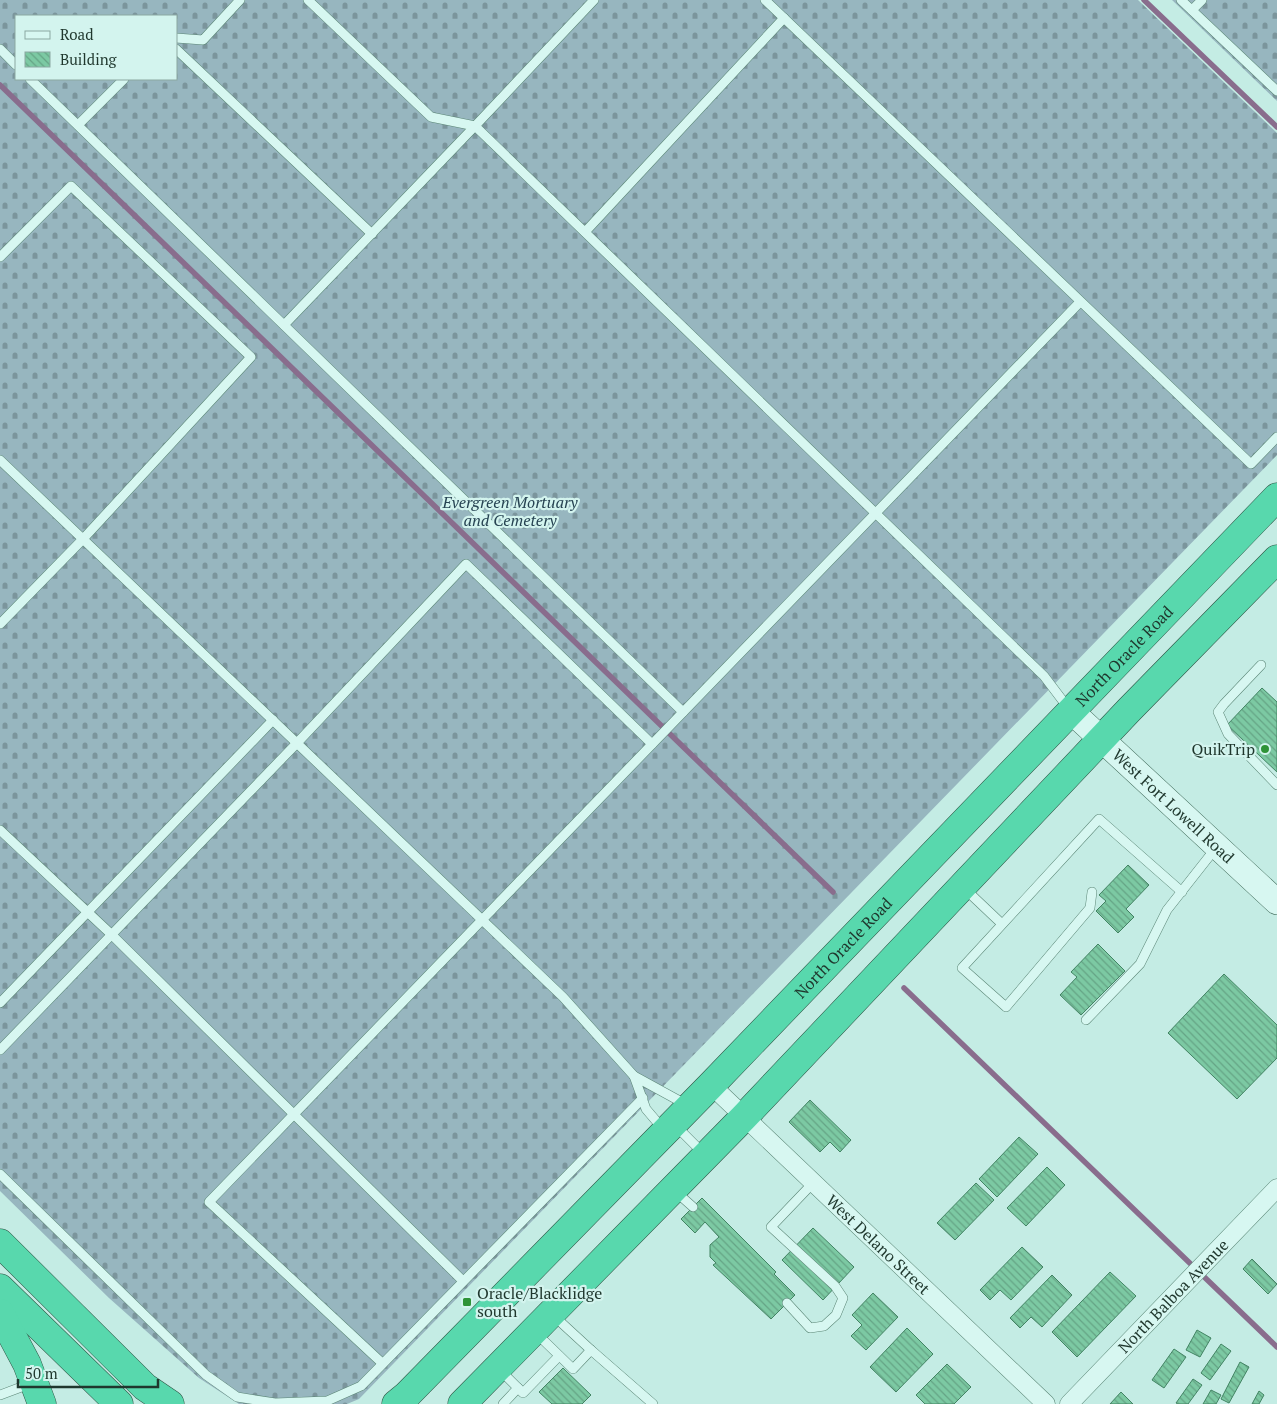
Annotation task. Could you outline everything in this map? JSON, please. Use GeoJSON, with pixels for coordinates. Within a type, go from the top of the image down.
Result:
{"type":"FeatureCollection","features":[{"type":"Feature","properties":{"kind":"highway","name":"North Oracle Road"},"geometry":{"type":"LineString","coordinates":[[401,1400],[711,1084],[1277,497]]}},
{"type":"Feature","properties":{"kind":"highway"},"geometry":{"type":"LineString","coordinates":[[462,1404],[744,1117],[1102,739],[1277,560]]}},
{"type":"Feature","properties":{"kind":"highway"},"geometry":{"type":"LineString","coordinates":[[0,1243],[145,1387],[170,1404]]}},
{"type":"Feature","properties":{"kind":"highway"},"geometry":{"type":"LineString","coordinates":[[0,1288],[119,1404]]}},
{"type":"Feature","properties":{"kind":"highway"},"geometry":{"type":"LineString","coordinates":[[0,1313],[27,1364],[38,1393]]}},
{"type":"Feature","properties":{"kind":"main road","name":"West Fort Lowell Road"},"geometry":{"type":"LineString","coordinates":[[1070,710],[1277,902]]}},
{"type":"Feature","properties":{"kind":"street","name":"West Delano Street"},"geometry":{"type":"LineString","coordinates":[[711,1084],[1046,1404]]}},
{"type":"Feature","properties":{"kind":"street","name":"North Balboa Avenue"},"geometry":{"type":"LineString","coordinates":[[1069,1404],[1277,1188]]}},
{"type":"Feature","properties":{"kind":"lane"},"geometry":{"type":"LineString","coordinates":[[178,38],[203,40],[240,0]]}},
{"type":"Feature","properties":{"kind":"lane"},"geometry":{"type":"LineString","coordinates":[[308,0],[431,117],[475,126],[1044,676],[1070,710]]}},
{"type":"Feature","properties":{"kind":"lane"},"geometry":{"type":"LineString","coordinates":[[284,325],[594,0]]}},
{"type":"Feature","properties":{"kind":"lane"},"geometry":{"type":"LineString","coordinates":[[765,0],[1251,464],[1277,436]]}},
{"type":"Feature","properties":{"kind":"lane"},"geometry":{"type":"LineString","coordinates":[[1182,0],[1277,92]]}},
{"type":"Feature","properties":{"kind":"lane"},"geometry":{"type":"LineString","coordinates":[[1192,10],[1202,0]]}},
{"type":"Feature","properties":{"kind":"lane"},"geometry":{"type":"LineString","coordinates":[[585,232],[784,18]]}},
{"type":"Feature","properties":{"kind":"lane"},"geometry":{"type":"LineString","coordinates":[[0,49],[15,64]]}},
{"type":"Feature","properties":{"kind":"lane"},"geometry":{"type":"LineString","coordinates":[[178,51],[372,234]]}},
{"type":"Feature","properties":{"kind":"lane"},"geometry":{"type":"LineString","coordinates":[[31,80],[683,712]]}},
{"type":"Feature","properties":{"kind":"lane"},"geometry":{"type":"LineString","coordinates":[[78,125],[123,80]]}},
{"type":"Feature","properties":{"kind":"lane"},"geometry":{"type":"LineString","coordinates":[[0,257],[71,186],[252,357],[83,539],[0,624]]}},
{"type":"Feature","properties":{"kind":"lane"},"geometry":{"type":"LineString","coordinates":[[382,1363],[209,1202],[1080,302]]}},
{"type":"Feature","properties":{"kind":"lane"},"geometry":{"type":"LineString","coordinates":[[0,460],[563,997],[676,1120],[706,1156]]}},
{"type":"Feature","properties":{"kind":"lane"},"geometry":{"type":"LineString","coordinates":[[0,1050],[297,743],[466,564],[652,744]]}},
{"type":"Feature","properties":{"kind":"lane"},"geometry":{"type":"LineString","coordinates":[[1261,665],[1218,712],[1228,734],[1277,785]]}},
{"type":"Feature","properties":{"kind":"lane"},"geometry":{"type":"LineString","coordinates":[[0,1003],[272,720]]}},
{"type":"Feature","properties":{"kind":"lane"},"geometry":{"type":"LineString","coordinates":[[1092,892],[1090,908],[1006,1007],[962,968],[1099,818],[1182,892]]}},
{"type":"Feature","properties":{"kind":"lane"},"geometry":{"type":"LineString","coordinates":[[0,830],[112,935],[463,1281]]}},
{"type":"Feature","properties":{"kind":"lane"},"geometry":{"type":"LineString","coordinates":[[1086,1020],[1140,964],[1167,910],[1217,846]]}},
{"type":"Feature","properties":{"kind":"lane"},"geometry":{"type":"LineString","coordinates":[[963,886],[1002,924]]}},
{"type":"Feature","properties":{"kind":"lane"},"geometry":{"type":"LineString","coordinates":[[634,1076],[646,1109],[676,1120]]}},
{"type":"Feature","properties":{"kind":"lane"},"geometry":{"type":"LineString","coordinates":[[0,1174],[206,1375],[237,1397],[275,1403],[327,1401],[361,1386],[643,1098]]}},
{"type":"Feature","properties":{"kind":"lane"},"geometry":{"type":"LineString","coordinates":[[787,1303],[810,1328],[824,1326],[836,1314],[843,1298],[835,1286],[771,1227],[813,1182]]}},
{"type":"Feature","properties":{"kind":"lane"},"geometry":{"type":"LineString","coordinates":[[673,1189],[693,1207]]}},
{"type":"Feature","properties":{"kind":"lane"},"geometry":{"type":"LineString","coordinates":[[543,1322],[559,1356],[573,1369],[591,1350]]}},
{"type":"Feature","properties":{"kind":"lane"},"geometry":{"type":"LineString","coordinates":[[543,1322],[591,1350],[653,1404]]}},
{"type":"Feature","properties":{"kind":"lane"},"geometry":{"type":"LineString","coordinates":[[498,1368],[523,1393],[559,1356]]}},
{"type":"Feature","properties":{"kind":"lane"},"geometry":{"type":"LineString","coordinates":[[502,1404],[518,1388]]}},
{"type":"Feature","properties":{"kind":"lane"},"geometry":{"type":"LineString","coordinates":[[0,1395],[38,1393]]}},
{"type":"Feature","properties":{"kind":"green space","name":"Evergreen Mortuary and Cemetery"},"geometry":{"type":"Polygon","coordinates":[[[0,0],[1138,0],[1277,133],[1277,455],[359,1399],[347,1404],[239,1404],[199,1378],[109,1298],[0,1191],[0,0]]]}},
{"type":"Feature","properties":{"kind":"green space"},"geometry":{"type":"Polygon","coordinates":[[[1172,0],[1277,0],[1277,101],[1172,0]]]}},
{"type":"Feature","properties":{"kind":"building","name":"QuikTrip"},"geometry":{"type":"Polygon","coordinates":[[[1262,688],[1277,702],[1277,772],[1227,725],[1262,688]]]}},
{"type":"Feature","properties":{"kind":"building"},"geometry":{"type":"Polygon","coordinates":[[[1128,865],[1149,885],[1126,909],[1134,917],[1118,933],[1096,911],[1106,901],[1099,895],[1128,865]]]}},
{"type":"Feature","properties":{"kind":"building"},"geometry":{"type":"Polygon","coordinates":[[[1098,944],[1125,971],[1081,1015],[1060,995],[1077,977],[1071,972],[1098,944]]]}},
{"type":"Feature","properties":{"kind":"building"},"geometry":{"type":"Polygon","coordinates":[[[1224,974],[1277,1025],[1277,1058],[1237,1099],[1168,1033],[1224,974]]]}},
{"type":"Feature","properties":{"kind":"building"},"geometry":{"type":"Polygon","coordinates":[[[810,1100],[851,1140],[840,1152],[830,1142],[820,1152],[789,1122],[810,1100]]]}},
{"type":"Feature","properties":{"kind":"building"},"geometry":{"type":"Polygon","coordinates":[[[1019,1137],[1038,1154],[997,1197],[979,1179],[1019,1137]]]}},
{"type":"Feature","properties":{"kind":"building"},"geometry":{"type":"Polygon","coordinates":[[[1047,1167],[1065,1185],[1026,1226],[1007,1208],[1047,1167]]]}},
{"type":"Feature","properties":{"kind":"building"},"geometry":{"type":"Polygon","coordinates":[[[976,1183],[994,1200],[955,1240],[937,1223],[976,1183]]]}},
{"type":"Feature","properties":{"kind":"building"},"geometry":{"type":"Polygon","coordinates":[[[702,1198],[776,1272],[774,1274],[795,1295],[771,1319],[713,1265],[716,1263],[710,1257],[710,1245],[719,1237],[705,1222],[695,1233],[681,1219],[702,1198]]]}},
{"type":"Feature","properties":{"kind":"building"},"geometry":{"type":"Polygon","coordinates":[[[813,1228],[854,1267],[823,1300],[782,1260],[813,1228]]]}},
{"type":"Feature","properties":{"kind":"building"},"geometry":{"type":"Polygon","coordinates":[[[1022,1247],[1043,1267],[1011,1300],[1000,1290],[990,1300],[980,1290],[1022,1247]]]}},
{"type":"Feature","properties":{"kind":"building"},"geometry":{"type":"Polygon","coordinates":[[[1252,1259],[1277,1284],[1268,1294],[1243,1269],[1252,1259]]]}},
{"type":"Feature","properties":{"kind":"building"},"geometry":{"type":"Polygon","coordinates":[[[1110,1272],[1136,1296],[1077,1357],[1052,1332],[1110,1272]]]}},
{"type":"Feature","properties":{"kind":"building"},"geometry":{"type":"Polygon","coordinates":[[[1052,1275],[1072,1295],[1042,1327],[1031,1317],[1020,1328],[1010,1318],[1052,1275]]]}},
{"type":"Feature","properties":{"kind":"building"},"geometry":{"type":"Polygon","coordinates":[[[873,1293],[898,1317],[866,1350],[851,1336],[862,1325],[852,1315],[873,1293]]]}},
{"type":"Feature","properties":{"kind":"building"},"geometry":{"type":"Polygon","coordinates":[[[907,1328],[933,1354],[896,1392],[870,1367],[907,1328]]]}},
{"type":"Feature","properties":{"kind":"building"},"geometry":{"type":"Polygon","coordinates":[[[1197,1330],[1211,1338],[1200,1357],[1186,1350],[1197,1330]]]}},
{"type":"Feature","properties":{"kind":"building"},"geometry":{"type":"Polygon","coordinates":[[[1221,1344],[1231,1351],[1210,1380],[1201,1373],[1221,1344]]]}},
{"type":"Feature","properties":{"kind":"building"},"geometry":{"type":"Polygon","coordinates":[[[1174,1349],[1186,1357],[1164,1388],[1152,1380],[1174,1349]]]}},
{"type":"Feature","properties":{"kind":"building"},"geometry":{"type":"Polygon","coordinates":[[[1240,1362],[1249,1367],[1229,1403],[1221,1399],[1240,1362]]]}},
{"type":"Feature","properties":{"kind":"building"},"geometry":{"type":"Polygon","coordinates":[[[947,1364],[971,1387],[954,1404],[925,1404],[916,1395],[947,1364]]]}},
{"type":"Feature","properties":{"kind":"building"},"geometry":{"type":"Polygon","coordinates":[[[563,1368],[591,1395],[582,1404],[552,1404],[539,1392],[563,1368]]]}},
{"type":"Feature","properties":{"kind":"building"},"geometry":{"type":"Polygon","coordinates":[[[1193,1379],[1202,1385],[1188,1404],[1176,1403],[1193,1379]]]}},
{"type":"Feature","properties":{"kind":"building"},"geometry":{"type":"Polygon","coordinates":[[[1211,1390],[1221,1395],[1216,1404],[1203,1404],[1211,1390]]]}},
{"type":"Feature","properties":{"kind":"building"},"geometry":{"type":"Polygon","coordinates":[[[1259,1391],[1264,1395],[1259,1404],[1252,1404],[1259,1391]]]}},
{"type":"Feature","properties":{"kind":"building"},"geometry":{"type":"Polygon","coordinates":[[[1121,1392],[1133,1404],[1110,1404],[1121,1392]]]}},
{"type":"Feature","properties":{"kind":"waterway"},"geometry":{"type":"LineString","coordinates":[[1144,0],[1277,127]]}},
{"type":"Feature","properties":{"kind":"waterway"},"geometry":{"type":"LineString","coordinates":[[0,85],[833,892]]}},
{"type":"Feature","properties":{"kind":"waterway"},"geometry":{"type":"LineString","coordinates":[[904,988],[1277,1347]]}},
{"type":"Feature","properties":{"kind":"place","name":"QuikTrip"},"geometry":{"type":"Point","coordinates":[1265,749]}},
{"type":"Feature","properties":{"kind":"place","name":"Oracle/Blacklidge south"},"geometry":{"type":"Point","coordinates":[467,1302]}}]}
